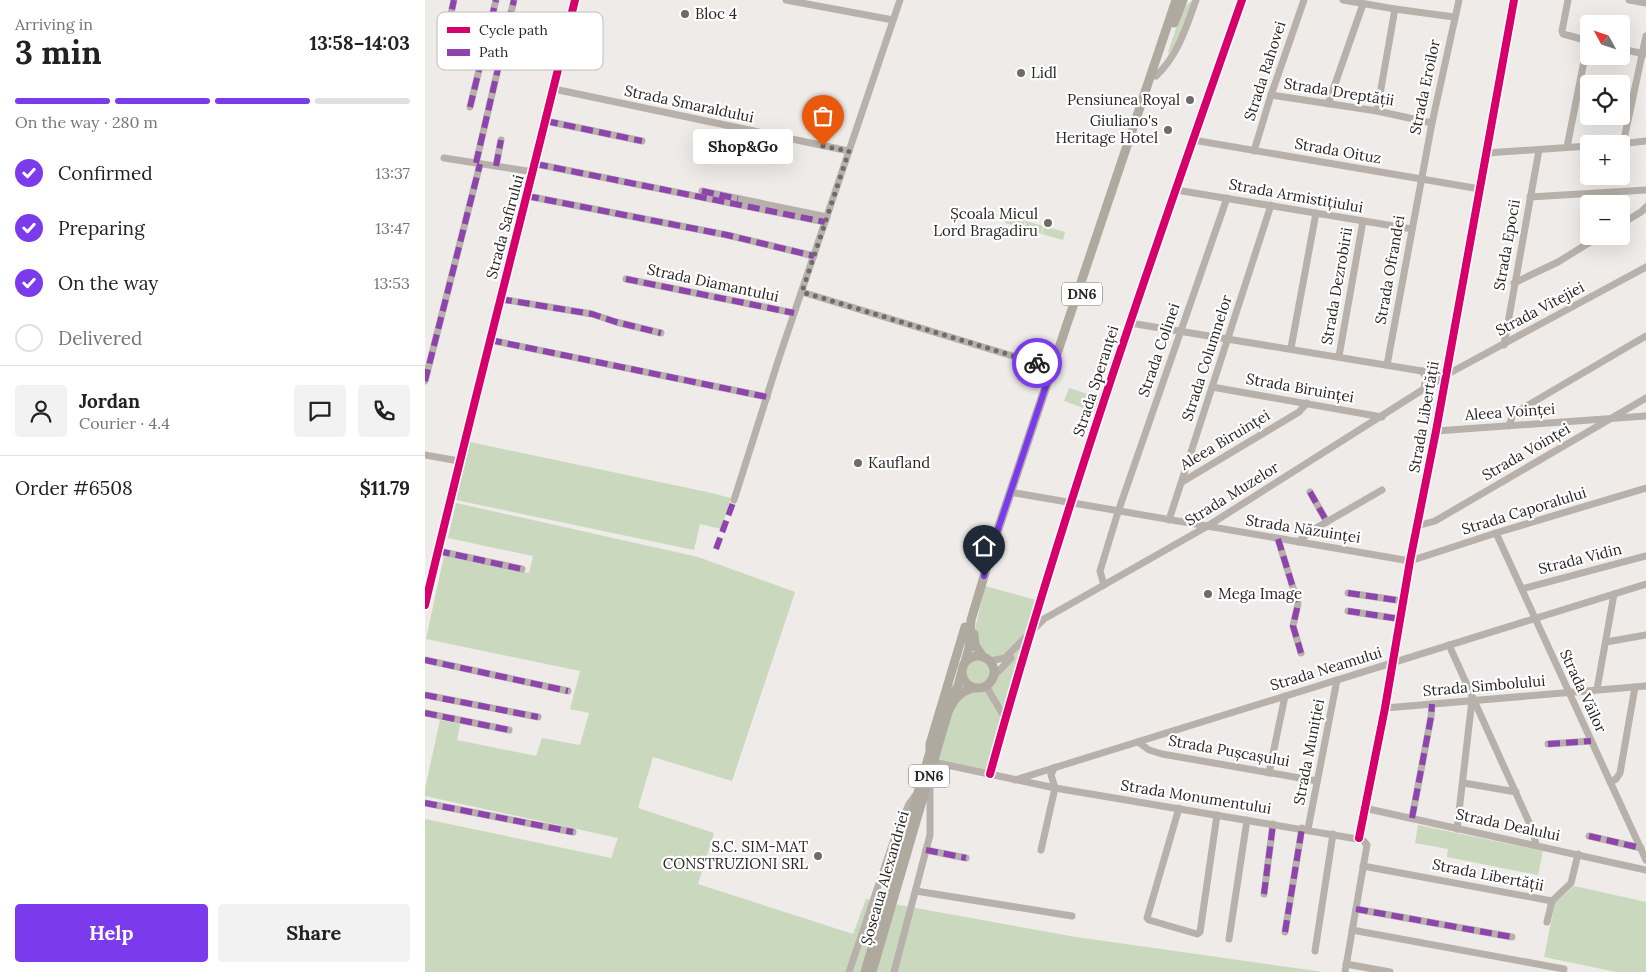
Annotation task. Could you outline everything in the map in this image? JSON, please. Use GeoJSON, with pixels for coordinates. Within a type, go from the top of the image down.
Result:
{"type":"FeatureCollection","features":[{"type":"Feature","properties":{"kind":"main road","name":"DN6"},"geometry":{"type":"LineString","coordinates":[[929,752],[983,569],[989,556],[1176,0]]}},
{"type":"Feature","properties":{"kind":"main road","name":"DN6"},"geometry":{"type":"LineString","coordinates":[[993,677],[994,671],[975,645],[973,639],[993,558],[1183,0]]}},
{"type":"Feature","properties":{"kind":"main road","name":"DN6"},"geometry":{"type":"LineString","coordinates":[[917,792],[929,752],[946,707],[958,686],[969,648],[970,625],[989,556]]}},
{"type":"Feature","properties":{"kind":"main road"},"geometry":{"type":"LineString","coordinates":[[965,662],[973,656],[987,659]]}},
{"type":"Feature","properties":{"kind":"main road"},"geometry":{"type":"LineString","coordinates":[[961,673],[965,683],[974,688]]}},
{"type":"Feature","properties":{"kind":"main road"},"geometry":{"type":"LineString","coordinates":[[986,686],[993,677]]}},
{"type":"Feature","properties":{"kind":"main road","name":"DN6"},"geometry":{"type":"LineString","coordinates":[[974,688],[986,686]]}},
{"type":"Feature","properties":{"kind":"main road","name":"Șoseaua Alexandriei"},"geometry":{"type":"LineString","coordinates":[[872,972],[945,718],[952,702],[963,691],[974,688]]}},
{"type":"Feature","properties":{"kind":"main road","name":"Șoseaua Alexandriei"},"geometry":{"type":"LineString","coordinates":[[865,972],[917,792]]}},
{"type":"Feature","properties":{"kind":"street"},"geometry":{"type":"LineString","coordinates":[[786,0],[893,20]]}},
{"type":"Feature","properties":{"kind":"street","name":"Strada Diamantului"},"geometry":{"type":"LineString","coordinates":[[734,500],[794,314],[900,0]]}},
{"type":"Feature","properties":{"kind":"street"},"geometry":{"type":"LineString","coordinates":[[1156,76],[1176,51],[1184,36],[1196,0]]}},
{"type":"Feature","properties":{"kind":"street","name":"Strada Speranței"},"geometry":{"type":"LineString","coordinates":[[990,774],[1070,502],[1241,0]]}},
{"type":"Feature","properties":{"kind":"street","name":"Strada Rahovei"},"geometry":{"type":"LineString","coordinates":[[1254,151],[1304,0]]}},
{"type":"Feature","properties":{"kind":"street"},"geometry":{"type":"LineString","coordinates":[[1343,0],[1395,10],[1454,17]]}},
{"type":"Feature","properties":{"kind":"street","name":"Strada Eroilor"},"geometry":{"type":"LineString","coordinates":[[1421,179],[1459,0]]}},
{"type":"Feature","properties":{"kind":"street","name":"Strada Libertății"},"geometry":{"type":"LineString","coordinates":[[1359,838],[1436,431],[1513,0]]}},
{"type":"Feature","properties":{"kind":"street"},"geometry":{"type":"LineString","coordinates":[[1568,0],[1563,34],[1580,39]]}},
{"type":"Feature","properties":{"kind":"street"},"geometry":{"type":"LineString","coordinates":[[1629,0],[1646,3]]}},
{"type":"Feature","properties":{"kind":"street"},"geometry":{"type":"LineString","coordinates":[[1328,104],[1363,4]]}},
{"type":"Feature","properties":{"kind":"street"},"geometry":{"type":"LineString","coordinates":[[1377,112],[1395,10]]}},
{"type":"Feature","properties":{"kind":"street"},"geometry":{"type":"LineString","coordinates":[[1623,135],[1644,54],[1646,36]]}},
{"type":"Feature","properties":{"kind":"street"},"geometry":{"type":"LineString","coordinates":[[1630,50],[1644,54]]}},
{"type":"Feature","properties":{"kind":"street"},"geometry":{"type":"LineString","coordinates":[[1567,148],[1583,65]]}},
{"type":"Feature","properties":{"kind":"street"},"geometry":{"type":"LineString","coordinates":[[470,107],[479,70]]}},
{"type":"Feature","properties":{"kind":"street"},"geometry":{"type":"LineString","coordinates":[[425,382],[452,279],[499,70]]}},
{"type":"Feature","properties":{"kind":"street","name":"Strada Safirului"},"geometry":{"type":"LineString","coordinates":[[425,605],[459,460],[558,70]]}},
{"type":"Feature","properties":{"kind":"street","name":"Strada Smaraldului"},"geometry":{"type":"LineString","coordinates":[[554,89],[849,151]]}},
{"type":"Feature","properties":{"kind":"street","name":"Strada Dreptății"},"geometry":{"type":"LineString","coordinates":[[1271,95],[1432,123]]}},
{"type":"Feature","properties":{"kind":"street"},"geometry":{"type":"LineString","coordinates":[[546,121],[642,140]]}},
{"type":"Feature","properties":{"kind":"street"},"geometry":{"type":"LineString","coordinates":[[496,166],[501,140]]}},
{"type":"Feature","properties":{"kind":"street","name":"Strada Oituz"},"geometry":{"type":"LineString","coordinates":[[1193,140],[1479,189]]}},
{"type":"Feature","properties":{"kind":"street"},"geometry":{"type":"LineString","coordinates":[[1630,143],[1646,141]]}},
{"type":"Feature","properties":{"kind":"street"},"geometry":{"type":"LineString","coordinates":[[1487,153],[1580,147]]}},
{"type":"Feature","properties":{"kind":"street","name":"Strada Epocii"},"geometry":{"type":"LineString","coordinates":[[1503,345],[1539,150]]}},
{"type":"Feature","properties":{"kind":"street"},"geometry":{"type":"LineString","coordinates":[[444,158],[533,172]]}},
{"type":"Feature","properties":{"kind":"street"},"geometry":{"type":"LineString","coordinates":[[536,164],[826,220]]}},
{"type":"Feature","properties":{"kind":"street","name":"Strada Ofrandei"},"geometry":{"type":"LineString","coordinates":[[1387,365],[1421,179]]}},
{"type":"Feature","properties":{"kind":"street","name":"Strada Armistițiului"},"geometry":{"type":"LineString","coordinates":[[1176,190],[1412,229]]}},
{"type":"Feature","properties":{"kind":"street"},"geometry":{"type":"LineString","coordinates":[[1530,198],[1646,190]]}},
{"type":"Feature","properties":{"kind":"street"},"geometry":{"type":"LineString","coordinates":[[702,191],[826,220]]}},
{"type":"Feature","properties":{"kind":"street","name":"Strada Safirului"},"geometry":{"type":"LineString","coordinates":[[527,196],[727,236],[814,256]]}},
{"type":"Feature","properties":{"kind":"street","name":"Strada Colinei"},"geometry":{"type":"LineString","coordinates":[[1104,585],[1099,571],[1227,198]]}},
{"type":"Feature","properties":{"kind":"street","name":"Strada Columnelor"},"geometry":{"type":"LineString","coordinates":[[1169,520],[1271,205]]}},
{"type":"Feature","properties":{"kind":"street"},"geometry":{"type":"LineString","coordinates":[[1630,219],[1646,207]]}},
{"type":"Feature","properties":{"kind":"street"},"geometry":{"type":"LineString","coordinates":[[1291,348],[1316,213]]}},
{"type":"Feature","properties":{"kind":"street","name":"Strada Dezrobirii"},"geometry":{"type":"LineString","coordinates":[[1339,356],[1363,221]]}},
{"type":"Feature","properties":{"kind":"street"},"geometry":{"type":"LineString","coordinates":[[1514,283],[1557,262],[1586,245]]}},
{"type":"Feature","properties":{"kind":"street","name":"Strada Vitejiei"},"geometry":{"type":"LineString","coordinates":[[1446,375],[1646,267]]}},
{"type":"Feature","properties":{"kind":"street","name":"Strada Diamantului"},"geometry":{"type":"LineString","coordinates":[[626,279],[794,314]]}},
{"type":"Feature","properties":{"kind":"street"},"geometry":{"type":"LineString","coordinates":[[802,292],[1052,368]]}},
{"type":"Feature","properties":{"kind":"street","name":"Strada Safirului"},"geometry":{"type":"LineString","coordinates":[[500,299],[592,314],[615,322],[661,333]]}},
{"type":"Feature","properties":{"kind":"street"},"geometry":{"type":"LineString","coordinates":[[1130,323],[1446,375]]}},
{"type":"Feature","properties":{"kind":"street"},"geometry":{"type":"LineString","coordinates":[[1509,426],[1513,414],[1646,336]]}},
{"type":"Feature","properties":{"kind":"street"},"geometry":{"type":"LineString","coordinates":[[490,340],[767,397]]}},
{"type":"Feature","properties":{"kind":"street"},"geometry":{"type":"LineString","coordinates":[[1422,371],[1426,377],[1424,389]]}},
{"type":"Feature","properties":{"kind":"street","name":"Strada Muzelor"},"geometry":{"type":"LineString","coordinates":[[1031,632],[1044,619],[1206,527],[1446,375]]}},
{"type":"Feature","properties":{"kind":"street","name":"Strada Biruinței"},"geometry":{"type":"LineString","coordinates":[[1212,387],[1382,416]]}},
{"type":"Feature","properties":{"kind":"street","name":"Strada Voinței"},"geometry":{"type":"LineString","coordinates":[[1417,526],[1435,521],[1646,398]]}},
{"type":"Feature","properties":{"kind":"street","name":"Aleea Biruinței"},"geometry":{"type":"LineString","coordinates":[[1182,482],[1299,412],[1307,403]]}},
{"type":"Feature","properties":{"kind":"street","name":"Aleea Voinței"},"geometry":{"type":"LineString","coordinates":[[1436,431],[1646,416]]}},
{"type":"Feature","properties":{"kind":"street"},"geometry":{"type":"LineString","coordinates":[[425,456],[459,460]]}},
{"type":"Feature","properties":{"kind":"street","name":"Strada Caporalului"},"geometry":{"type":"LineString","coordinates":[[1410,561],[1646,488]]}},
{"type":"Feature","properties":{"kind":"street"},"geometry":{"type":"LineString","coordinates":[[1298,542],[1311,531],[1382,490]]}},
{"type":"Feature","properties":{"kind":"street"},"geometry":{"type":"LineString","coordinates":[[1310,492],[1327,522]]}},
{"type":"Feature","properties":{"kind":"street","name":"Strada Năzuinței"},"geometry":{"type":"LineString","coordinates":[[1015,493],[1410,561]]}},
{"type":"Feature","properties":{"kind":"street","name":"Strada Văilor"},"geometry":{"type":"LineString","coordinates":[[1497,533],[1646,860]]}},
{"type":"Feature","properties":{"kind":"street"},"geometry":{"type":"LineString","coordinates":[[1278,539],[1298,604],[1292,622],[1301,653]]}},
{"type":"Feature","properties":{"kind":"street"},"geometry":{"type":"LineString","coordinates":[[438,551],[522,569]]}},
{"type":"Feature","properties":{"kind":"street","name":"Strada Vidin"},"geometry":{"type":"LineString","coordinates":[[1522,589],[1646,556]]}},
{"type":"Feature","properties":{"kind":"street","name":"Strada Neamului"},"geometry":{"type":"LineString","coordinates":[[1015,780],[1646,584]]}},
{"type":"Feature","properties":{"kind":"street"},"geometry":{"type":"LineString","coordinates":[[1348,593],[1403,601]]}},
{"type":"Feature","properties":{"kind":"street"},"geometry":{"type":"LineString","coordinates":[[1597,689],[1614,594]]}},
{"type":"Feature","properties":{"kind":"street"},"geometry":{"type":"LineString","coordinates":[[1349,611],[1399,619]]}},
{"type":"Feature","properties":{"kind":"street"},"geometry":{"type":"LineString","coordinates":[[987,659],[1005,658],[1031,632]]}},
{"type":"Feature","properties":{"kind":"street"},"geometry":{"type":"LineString","coordinates":[[993,677],[1022,645],[1031,632]]}},
{"type":"Feature","properties":{"kind":"street"},"geometry":{"type":"LineString","coordinates":[[1606,642],[1646,635]]}},
{"type":"Feature","properties":{"kind":"street"},"geometry":{"type":"LineString","coordinates":[[1449,645],[1533,831],[1536,845]]}},
{"type":"Feature","properties":{"kind":"street"},"geometry":{"type":"LineString","coordinates":[[425,660],[568,690]]}},
{"type":"Feature","properties":{"kind":"street","name":"Strada Muniției"},"geometry":{"type":"LineString","coordinates":[[1285,932],[1337,680]]}},
{"type":"Feature","properties":{"kind":"street"},"geometry":{"type":"LineString","coordinates":[[986,686],[1005,718]]}},
{"type":"Feature","properties":{"kind":"street","name":"Strada Simbolului"},"geometry":{"type":"LineString","coordinates":[[1385,708],[1472,699],[1646,686]]}},
{"type":"Feature","properties":{"kind":"street"},"geometry":{"type":"LineString","coordinates":[[1611,782],[1620,773],[1635,687]]}},
{"type":"Feature","properties":{"kind":"street"},"geometry":{"type":"LineString","coordinates":[[425,695],[538,716]]}},
{"type":"Feature","properties":{"kind":"street"},"geometry":{"type":"LineString","coordinates":[[1269,773],[1285,696]]}},
{"type":"Feature","properties":{"kind":"street"},"geometry":{"type":"LineString","coordinates":[[1457,828],[1464,783],[1472,699]]}},
{"type":"Feature","properties":{"kind":"street"},"geometry":{"type":"LineString","coordinates":[[1412,818],[1432,704]]}},
{"type":"Feature","properties":{"kind":"street"},"geometry":{"type":"LineString","coordinates":[[425,713],[509,730]]}},
{"type":"Feature","properties":{"kind":"street"},"geometry":{"type":"LineString","coordinates":[[1548,744],[1591,741]]}},
{"type":"Feature","properties":{"kind":"street","name":"Strada Pușcașului"},"geometry":{"type":"LineString","coordinates":[[1138,742],[1149,750],[1162,754],[1317,781]]}},
{"type":"Feature","properties":{"kind":"street"},"geometry":{"type":"LineString","coordinates":[[894,972],[930,830],[932,765]]}},
{"type":"Feature","properties":{"kind":"street","name":"Strada Monumentului"},"geometry":{"type":"LineString","coordinates":[[932,765],[990,774],[1055,788],[1359,838],[1367,842],[1363,866]]}},
{"type":"Feature","properties":{"kind":"street"},"geometry":{"type":"LineString","coordinates":[[1041,850],[1055,788],[1051,775],[1054,768]]}},
{"type":"Feature","properties":{"kind":"street"},"geometry":{"type":"LineString","coordinates":[[1464,783],[1516,792]]}},
{"type":"Feature","properties":{"kind":"street"},"geometry":{"type":"LineString","coordinates":[[849,972],[895,836],[909,804],[917,792]]}},
{"type":"Feature","properties":{"kind":"street"},"geometry":{"type":"LineString","coordinates":[[425,803],[573,832]]}},
{"type":"Feature","properties":{"kind":"street"},"geometry":{"type":"LineString","coordinates":[[1179,808],[1147,918],[1197,934],[1200,932],[1217,814]]}},
{"type":"Feature","properties":{"kind":"street","name":"Strada Dealului"},"geometry":{"type":"LineString","coordinates":[[1364,808],[1646,870]]}},
{"type":"Feature","properties":{"kind":"street"},"geometry":{"type":"LineString","coordinates":[[1229,940],[1247,820]]}},
{"type":"Feature","properties":{"kind":"street"},"geometry":{"type":"LineString","coordinates":[[1264,894],[1273,824]]}},
{"type":"Feature","properties":{"kind":"street"},"geometry":{"type":"LineString","coordinates":[[1315,951],[1333,834]]}},
{"type":"Feature","properties":{"kind":"street"},"geometry":{"type":"LineString","coordinates":[[1589,836],[1641,848]]}},
{"type":"Feature","properties":{"kind":"street"},"geometry":{"type":"LineString","coordinates":[[926,850],[966,858]]}},
{"type":"Feature","properties":{"kind":"street","name":"Strada Libertății"},"geometry":{"type":"LineString","coordinates":[[1363,866],[1552,901],[1571,883],[1578,854]]}},
{"type":"Feature","properties":{"kind":"street"},"geometry":{"type":"LineString","coordinates":[[1363,866],[1346,968],[1390,972]]}},
{"type":"Feature","properties":{"kind":"street"},"geometry":{"type":"LineString","coordinates":[[916,891],[1073,916]]}},
{"type":"Feature","properties":{"kind":"street"},"geometry":{"type":"LineString","coordinates":[[1547,922],[1552,901]]}},
{"type":"Feature","properties":{"kind":"street"},"geometry":{"type":"LineString","coordinates":[[1356,909],[1512,937]]}},
{"type":"Feature","properties":{"kind":"street"},"geometry":{"type":"LineString","coordinates":[[1352,930],[1564,969]]}},
{"type":"Feature","properties":{"kind":"green space"},"geometry":{"type":"Polygon","coordinates":[[[1193,0],[1182,34],[1169,54],[1168,52],[1183,8],[1193,0]]]}},
{"type":"Feature","properties":{"kind":"green space"},"geometry":{"type":"Polygon","coordinates":[[[1008,212],[1026,217],[1023,228],[1005,223],[1008,212]]]}},
{"type":"Feature","properties":{"kind":"green space"},"geometry":{"type":"Polygon","coordinates":[[[1026,221],[1043,226],[1041,234],[1024,229],[1026,221]]]}},
{"type":"Feature","properties":{"kind":"green space"},"geometry":{"type":"Polygon","coordinates":[[[1044,226],[1065,232],[1063,240],[1042,234],[1044,226]]]}},
{"type":"Feature","properties":{"kind":"green space"},"geometry":{"type":"Polygon","coordinates":[[[1069,388],[1100,398],[1095,412],[1064,401],[1069,388]]]}},
{"type":"Feature","properties":{"kind":"green space"},"geometry":{"type":"Polygon","coordinates":[[[470,442],[731,498],[721,529],[700,524],[694,550],[456,500],[470,442]]]}},
{"type":"Feature","properties":{"kind":"green space"},"geometry":{"type":"Polygon","coordinates":[[[456,503],[698,557],[795,592],[732,781],[653,757],[638,808],[714,833],[698,884],[853,934],[866,899],[1076,937],[1324,972],[425,972],[425,819],[611,858],[618,838],[425,796],[440,720],[460,724],[457,740],[536,756],[542,738],[580,745],[589,713],[570,709],[580,671],[426,639],[444,556],[529,573],[533,556],[448,538],[456,503]]]}},
{"type":"Feature","properties":{"kind":"green space"},"geometry":{"type":"Polygon","coordinates":[[[985,586],[1040,601],[990,774],[933,762],[945,719],[969,686],[965,682],[962,672],[968,660],[978,656],[975,629],[985,586]],[[1022,645],[1009,655],[990,662],[994,671],[1001,667],[1022,645]]]}},
{"type":"Feature","properties":{"kind":"green space"},"geometry":{"type":"Polygon","coordinates":[[[1418,825],[1543,851],[1538,875],[1447,857],[1448,849],[1415,843],[1418,825]]]}},
{"type":"Feature","properties":{"kind":"green space"},"geometry":{"type":"Polygon","coordinates":[[[1574,886],[1646,902],[1646,972],[1616,972],[1544,957],[1555,903],[1574,886]]]}},
{"type":"Feature","properties":{"kind":"marked path"},"geometry":{"type":"LineString","coordinates":[[451,12],[454,0]]}},
{"type":"Feature","properties":{"kind":"marked path"},"geometry":{"type":"LineString","coordinates":[[493,12],[496,0]]}},
{"type":"Feature","properties":{"kind":"marked path"},"geometry":{"type":"LineString","coordinates":[[511,12],[514,0]]}},
{"type":"Feature","properties":{"kind":"marked path"},"geometry":{"type":"LineString","coordinates":[[470,107],[479,70]]}},
{"type":"Feature","properties":{"kind":"marked path"},"geometry":{"type":"LineString","coordinates":[[476,163],[498,70]]}},
{"type":"Feature","properties":{"kind":"marked path"},"geometry":{"type":"LineString","coordinates":[[546,121],[642,141]]}},
{"type":"Feature","properties":{"kind":"marked path"},"geometry":{"type":"LineString","coordinates":[[496,166],[501,140]]}},
{"type":"Feature","properties":{"kind":"marked path"},"geometry":{"type":"LineString","coordinates":[[425,381],[480,164]]}},
{"type":"Feature","properties":{"kind":"marked path"},"geometry":{"type":"LineString","coordinates":[[536,164],[825,222]]}},
{"type":"Feature","properties":{"kind":"marked path"},"geometry":{"type":"LineString","coordinates":[[702,191],[738,199]]}},
{"type":"Feature","properties":{"kind":"marked path"},"geometry":{"type":"LineString","coordinates":[[527,196],[727,235],[814,256]]}},
{"type":"Feature","properties":{"kind":"marked path"},"geometry":{"type":"LineString","coordinates":[[626,279],[794,313]]}},
{"type":"Feature","properties":{"kind":"marked path"},"geometry":{"type":"LineString","coordinates":[[500,299],[592,314],[661,333]]}},
{"type":"Feature","properties":{"kind":"marked path"},"geometry":{"type":"LineString","coordinates":[[490,340],[767,397]]}},
{"type":"Feature","properties":{"kind":"marked path"},"geometry":{"type":"LineString","coordinates":[[1310,492],[1327,522]]}},
{"type":"Feature","properties":{"kind":"marked path"},"geometry":{"type":"LineString","coordinates":[[716,549],[734,500]]}},
{"type":"Feature","properties":{"kind":"marked path"},"geometry":{"type":"LineString","coordinates":[[1278,539],[1298,604],[1293,626],[1301,653]]}},
{"type":"Feature","properties":{"kind":"marked path"},"geometry":{"type":"LineString","coordinates":[[438,551],[522,569]]}},
{"type":"Feature","properties":{"kind":"marked path"},"geometry":{"type":"LineString","coordinates":[[1348,593],[1403,601]]}},
{"type":"Feature","properties":{"kind":"marked path"},"geometry":{"type":"LineString","coordinates":[[1348,611],[1400,619]]}},
{"type":"Feature","properties":{"kind":"marked path"},"geometry":{"type":"LineString","coordinates":[[425,660],[568,691]]}},
{"type":"Feature","properties":{"kind":"marked path"},"geometry":{"type":"LineString","coordinates":[[425,695],[538,717]]}},
{"type":"Feature","properties":{"kind":"marked path"},"geometry":{"type":"LineString","coordinates":[[1412,818],[1432,704]]}},
{"type":"Feature","properties":{"kind":"marked path"},"geometry":{"type":"LineString","coordinates":[[425,713],[509,730]]}},
{"type":"Feature","properties":{"kind":"marked path"},"geometry":{"type":"LineString","coordinates":[[1548,744],[1591,741]]}},
{"type":"Feature","properties":{"kind":"marked path"},"geometry":{"type":"LineString","coordinates":[[425,803],[573,832]]}},
{"type":"Feature","properties":{"kind":"marked path"},"geometry":{"type":"LineString","coordinates":[[1264,894],[1273,824]]}},
{"type":"Feature","properties":{"kind":"marked path"},"geometry":{"type":"LineString","coordinates":[[1285,932],[1302,828]]}},
{"type":"Feature","properties":{"kind":"marked path"},"geometry":{"type":"LineString","coordinates":[[1589,836],[1641,848]]}},
{"type":"Feature","properties":{"kind":"marked path"},"geometry":{"type":"LineString","coordinates":[[926,850],[966,858]]}},
{"type":"Feature","properties":{"kind":"marked path"},"geometry":{"type":"LineString","coordinates":[[1356,909],[1512,937]]}},
{"type":"Feature","properties":{"kind":"cycle path"},"geometry":{"type":"LineString","coordinates":[[572,12],[575,0]]}},
{"type":"Feature","properties":{"kind":"cycle path"},"geometry":{"type":"LineString","coordinates":[[990,774],[1047,579],[1109,385],[1242,0]]}},
{"type":"Feature","properties":{"kind":"cycle path"},"geometry":{"type":"LineString","coordinates":[[1359,838],[1385,708],[1410,561],[1436,431],[1514,0]]}},
{"type":"Feature","properties":{"kind":"cycle path"},"geometry":{"type":"LineString","coordinates":[[425,605],[558,70]]}},
{"type":"Feature","properties":{"kind":"way so far"},"geometry":{"type":"LineString","coordinates":[[823,146],[849,151],[802,292],[1037,363]]}},
{"type":"Feature","properties":{"kind":"place","name":"Bloc 4"},"geometry":{"type":"Point","coordinates":[685,14]}},
{"type":"Feature","properties":{"kind":"place","name":"Lidl"},"geometry":{"type":"Point","coordinates":[1021,73]}},
{"type":"Feature","properties":{"kind":"place","name":"Pensiunea Royal"},"geometry":{"type":"Point","coordinates":[1190,100]}},
{"type":"Feature","properties":{"kind":"place","name":"Giuliano's Heritage Hotel"},"geometry":{"type":"Point","coordinates":[1168,130]}},
{"type":"Feature","properties":{"kind":"place","name":"Shop&Go"},"geometry":{"type":"Point","coordinates":[823,146]}},
{"type":"Feature","properties":{"kind":"place","name":"Școala Micul Lord Bragadiru"},"geometry":{"type":"Point","coordinates":[1048,223]}},
{"type":"Feature","properties":{"kind":"place","name":"Kaufland"},"geometry":{"type":"Point","coordinates":[858,463]}},
{"type":"Feature","properties":{"kind":"place","name":"Mega Image"},"geometry":{"type":"Point","coordinates":[1208,594]}},
{"type":"Feature","properties":{"kind":"place","name":"S.C. SIM-MAT CONSTRUZIONI SRL"},"geometry":{"type":"Point","coordinates":[818,856]}},
{"type":"Feature","properties":{"kind":"route"},"geometry":{"type":"LineString","coordinates":[[984,576],[1052,368],[1037,363]]}}]}
